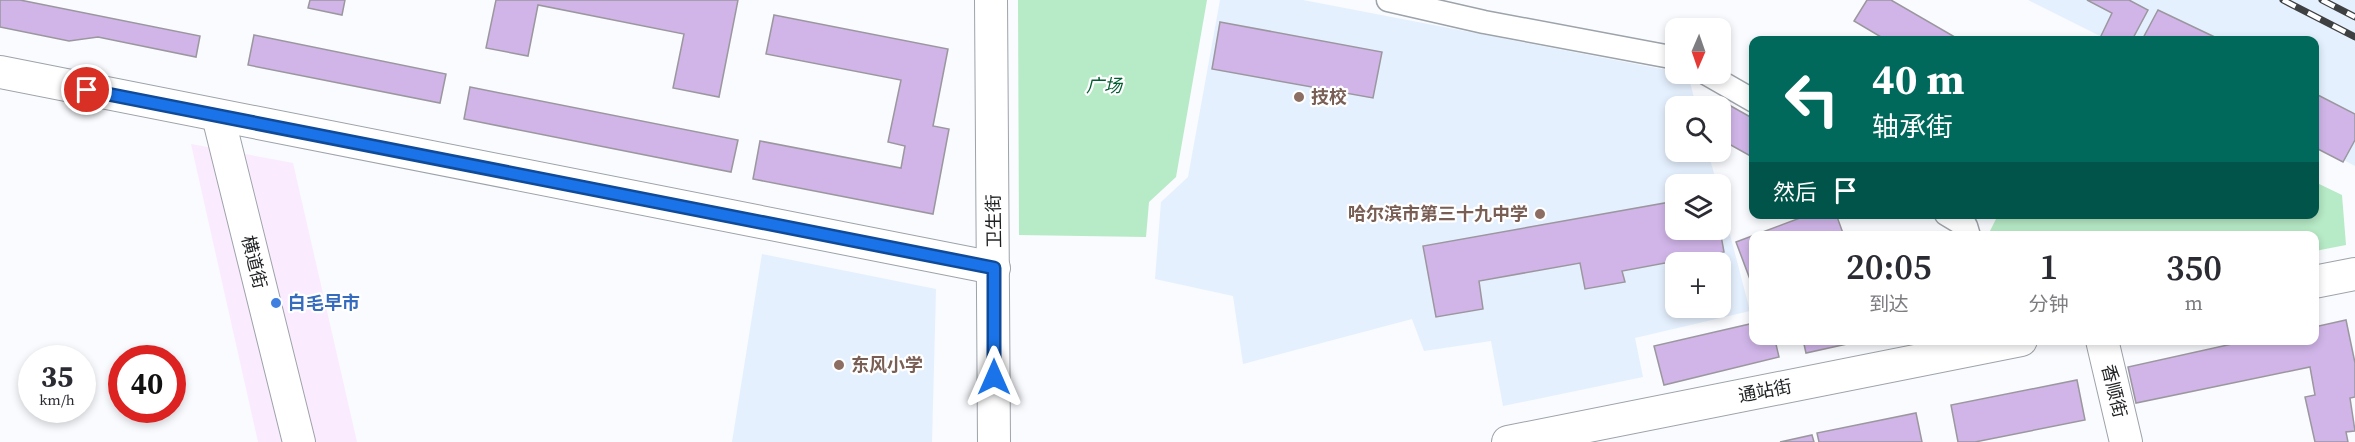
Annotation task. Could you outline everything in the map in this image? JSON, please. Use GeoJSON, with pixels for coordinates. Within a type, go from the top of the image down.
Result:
{"type":"FeatureCollection","features":[{"type":"Feature","properties":{"kind":"street","name":"卫生街"},"geometry":{"type":"LineString","coordinates":[[991,0],[994,442]]}},
{"type":"Feature","properties":{"kind":"street"},"geometry":{"type":"LineString","coordinates":[[1388,0],[1484,22],[1665,56]]}},
{"type":"Feature","properties":{"kind":"street"},"geometry":{"type":"LineString","coordinates":[[0,72],[994,268]]}},
{"type":"Feature","properties":{"kind":"street"},"geometry":{"type":"LineString","coordinates":[[1724,84],[1749,98]]}},
{"type":"Feature","properties":{"kind":"street","name":"横道街"},"geometry":{"type":"LineString","coordinates":[[218,116],[299,442]]}},
{"type":"Feature","properties":{"kind":"street"},"geometry":{"type":"LineString","coordinates":[[2319,281],[2355,274]]}},
{"type":"Feature","properties":{"kind":"street","name":"通站街"},"geometry":{"type":"LineString","coordinates":[[1508,442],[1992,345]]}},
{"type":"Feature","properties":{"kind":"street","name":"香顺街"},"geometry":{"type":"LineString","coordinates":[[2103,345],[2126,442]]}},
{"type":"Feature","properties":{"kind":"shaded area"},"geometry":{"type":"Polygon","coordinates":[[[1220,0],[1303,0],[1665,70],[1665,84],[1690,84],[1694,96],[1665,96],[1665,162],[1711,162],[1714,174],[1665,174],[1665,240],[1731,238],[1749,311],[1731,315],[1731,252],[1665,252],[1665,318],[1720,318],[1635,338],[1643,377],[1503,406],[1491,341],[1424,351],[1412,319],[1243,364],[1233,296],[1155,279],[1161,202],[1188,177],[1220,0]]]}},
{"type":"Feature","properties":{"kind":"shaded area"},"geometry":{"type":"Polygon","coordinates":[[[2028,0],[2355,0],[2355,166],[2319,147],[2319,36],[2100,36],[2028,0]]]}},
{"type":"Feature","properties":{"kind":"shaded area","name":"白毛早市"},"geometry":{"type":"Polygon","coordinates":[[[191,144],[293,163],[357,442],[258,442],[191,144]]]}},
{"type":"Feature","properties":{"kind":"shaded area","name":"东风小学"},"geometry":{"type":"Polygon","coordinates":[[[762,254],[936,289],[932,442],[732,442],[762,254]]]}},
{"type":"Feature","properties":{"kind":"green space","name":"广场"},"geometry":{"type":"Polygon","coordinates":[[[1018,0],[1207,0],[1176,177],[1149,202],[1146,237],[1019,235],[1018,0]]]}},
{"type":"Feature","properties":{"kind":"green space"},"geometry":{"type":"Polygon","coordinates":[[[2319,184],[2342,195],[2346,245],[2319,250],[2319,231],[1990,231],[1996,219],[2319,219],[2319,184]]]}},
{"type":"Feature","properties":{"kind":"building"},"geometry":{"type":"Polygon","coordinates":[[[0,0],[20,0],[200,36],[196,57],[98,37],[69,41],[0,27],[0,0]]]}},
{"type":"Feature","properties":{"kind":"building"},"geometry":{"type":"Polygon","coordinates":[[[310,0],[345,0],[342,15],[308,8],[310,0]]]}},
{"type":"Feature","properties":{"kind":"building"},"geometry":{"type":"Polygon","coordinates":[[[496,0],[738,0],[719,97],[673,88],[684,34],[538,5],[528,56],[486,48],[496,0]]]}},
{"type":"Feature","properties":{"kind":"building"},"geometry":{"type":"Polygon","coordinates":[[[1867,0],[1891,0],[1953,36],[1879,36],[1854,21],[1867,0]]]}},
{"type":"Feature","properties":{"kind":"building"},"geometry":{"type":"Polygon","coordinates":[[[2087,0],[2129,0],[2148,10],[2134,36],[2101,36],[2112,13],[2087,0]]]}},
{"type":"Feature","properties":{"kind":"building"},"geometry":{"type":"Polygon","coordinates":[[[2158,10],[2213,36],[2144,36],[2158,10]]]}},
{"type":"Feature","properties":{"kind":"building"},"geometry":{"type":"Polygon","coordinates":[[[774,15],[948,49],[933,126],[949,129],[933,214],[753,179],[760,141],[901,168],[905,146],[888,142],[901,80],[766,54],[774,15]]]}},
{"type":"Feature","properties":{"kind":"building"},"geometry":{"type":"Polygon","coordinates":[[[1220,22],[1382,52],[1373,98],[1212,69],[1220,22]]]}},
{"type":"Feature","properties":{"kind":"building"},"geometry":{"type":"Polygon","coordinates":[[[254,35],[446,74],[440,103],[248,65],[254,35]]]}},
{"type":"Feature","properties":{"kind":"building"},"geometry":{"type":"Polygon","coordinates":[[[470,87],[738,140],[731,172],[464,119],[470,87]]]}},
{"type":"Feature","properties":{"kind":"building"},"geometry":{"type":"Polygon","coordinates":[[[2319,96],[2355,114],[2355,140],[2343,162],[2319,150],[2319,96]]]}},
{"type":"Feature","properties":{"kind":"building"},"geometry":{"type":"Polygon","coordinates":[[[1731,106],[1749,116],[1749,155],[1731,145],[1731,106]]]}},
{"type":"Feature","properties":{"kind":"building"},"geometry":{"type":"Polygon","coordinates":[[[1665,203],[1665,240],[1722,240],[1724,252],[1665,252],[1665,263],[1622,271],[1625,282],[1585,289],[1580,263],[1479,281],[1483,309],[1436,317],[1423,246],[1665,203]]]}},
{"type":"Feature","properties":{"kind":"building"},"geometry":{"type":"Polygon","coordinates":[[[1797,219],[1838,219],[1842,231],[1765,231],[1797,219]]]}},
{"type":"Feature","properties":{"kind":"building"},"geometry":{"type":"Polygon","coordinates":[[[1749,237],[1749,277],[1736,242],[1749,237]]]}},
{"type":"Feature","properties":{"kind":"building"},"geometry":{"type":"Polygon","coordinates":[[[2346,320],[2355,363],[2355,397],[2350,398],[2355,431],[2346,432],[2348,442],[2315,442],[2305,397],[2315,395],[2310,367],[2136,403],[2128,367],[2227,345],[2319,345],[2319,326],[2346,320]]]}},
{"type":"Feature","properties":{"kind":"building"},"geometry":{"type":"Polygon","coordinates":[[[1749,324],[1749,345],[1776,345],[1779,357],[1664,385],[1654,346],[1749,324]]]}},
{"type":"Feature","properties":{"kind":"building"},"geometry":{"type":"Polygon","coordinates":[[[1804,345],[1842,345],[1806,353],[1804,345]]]}},
{"type":"Feature","properties":{"kind":"building"},"geometry":{"type":"Polygon","coordinates":[[[2077,380],[2085,420],[1975,442],[1958,442],[1951,405],[2077,380]]]}},
{"type":"Feature","properties":{"kind":"building"},"geometry":{"type":"Polygon","coordinates":[[[1916,413],[1922,442],[1819,442],[1817,433],[1916,413]]]}},
{"type":"Feature","properties":{"kind":"building"},"geometry":{"type":"Polygon","coordinates":[[[1812,435],[1814,442],[1780,442],[1812,435]]]}},
{"type":"Feature","properties":{"kind":"railway"},"geometry":{"type":"LineString","coordinates":[[2283,0],[2355,37]]}},
{"type":"Feature","properties":{"kind":"railway"},"geometry":{"type":"LineString","coordinates":[[2322,0],[2355,17]]}},
{"type":"Feature","properties":{"kind":"place","name":"技校"},"geometry":{"type":"Point","coordinates":[1299,97]}},
{"type":"Feature","properties":{"kind":"place","name":"哈尔滨市第三十九中学"},"geometry":{"type":"Point","coordinates":[1540,214]}},
{"type":"Feature","properties":{"kind":"place","name":"白毛早市"},"geometry":{"type":"Point","coordinates":[276,303]}},
{"type":"Feature","properties":{"kind":"place","name":"东风小学"},"geometry":{"type":"Point","coordinates":[839,365]}},
{"type":"Feature","properties":{"kind":"route"},"geometry":{"type":"LineString","coordinates":[[87,90],[994,268],[994,377]]}}]}
